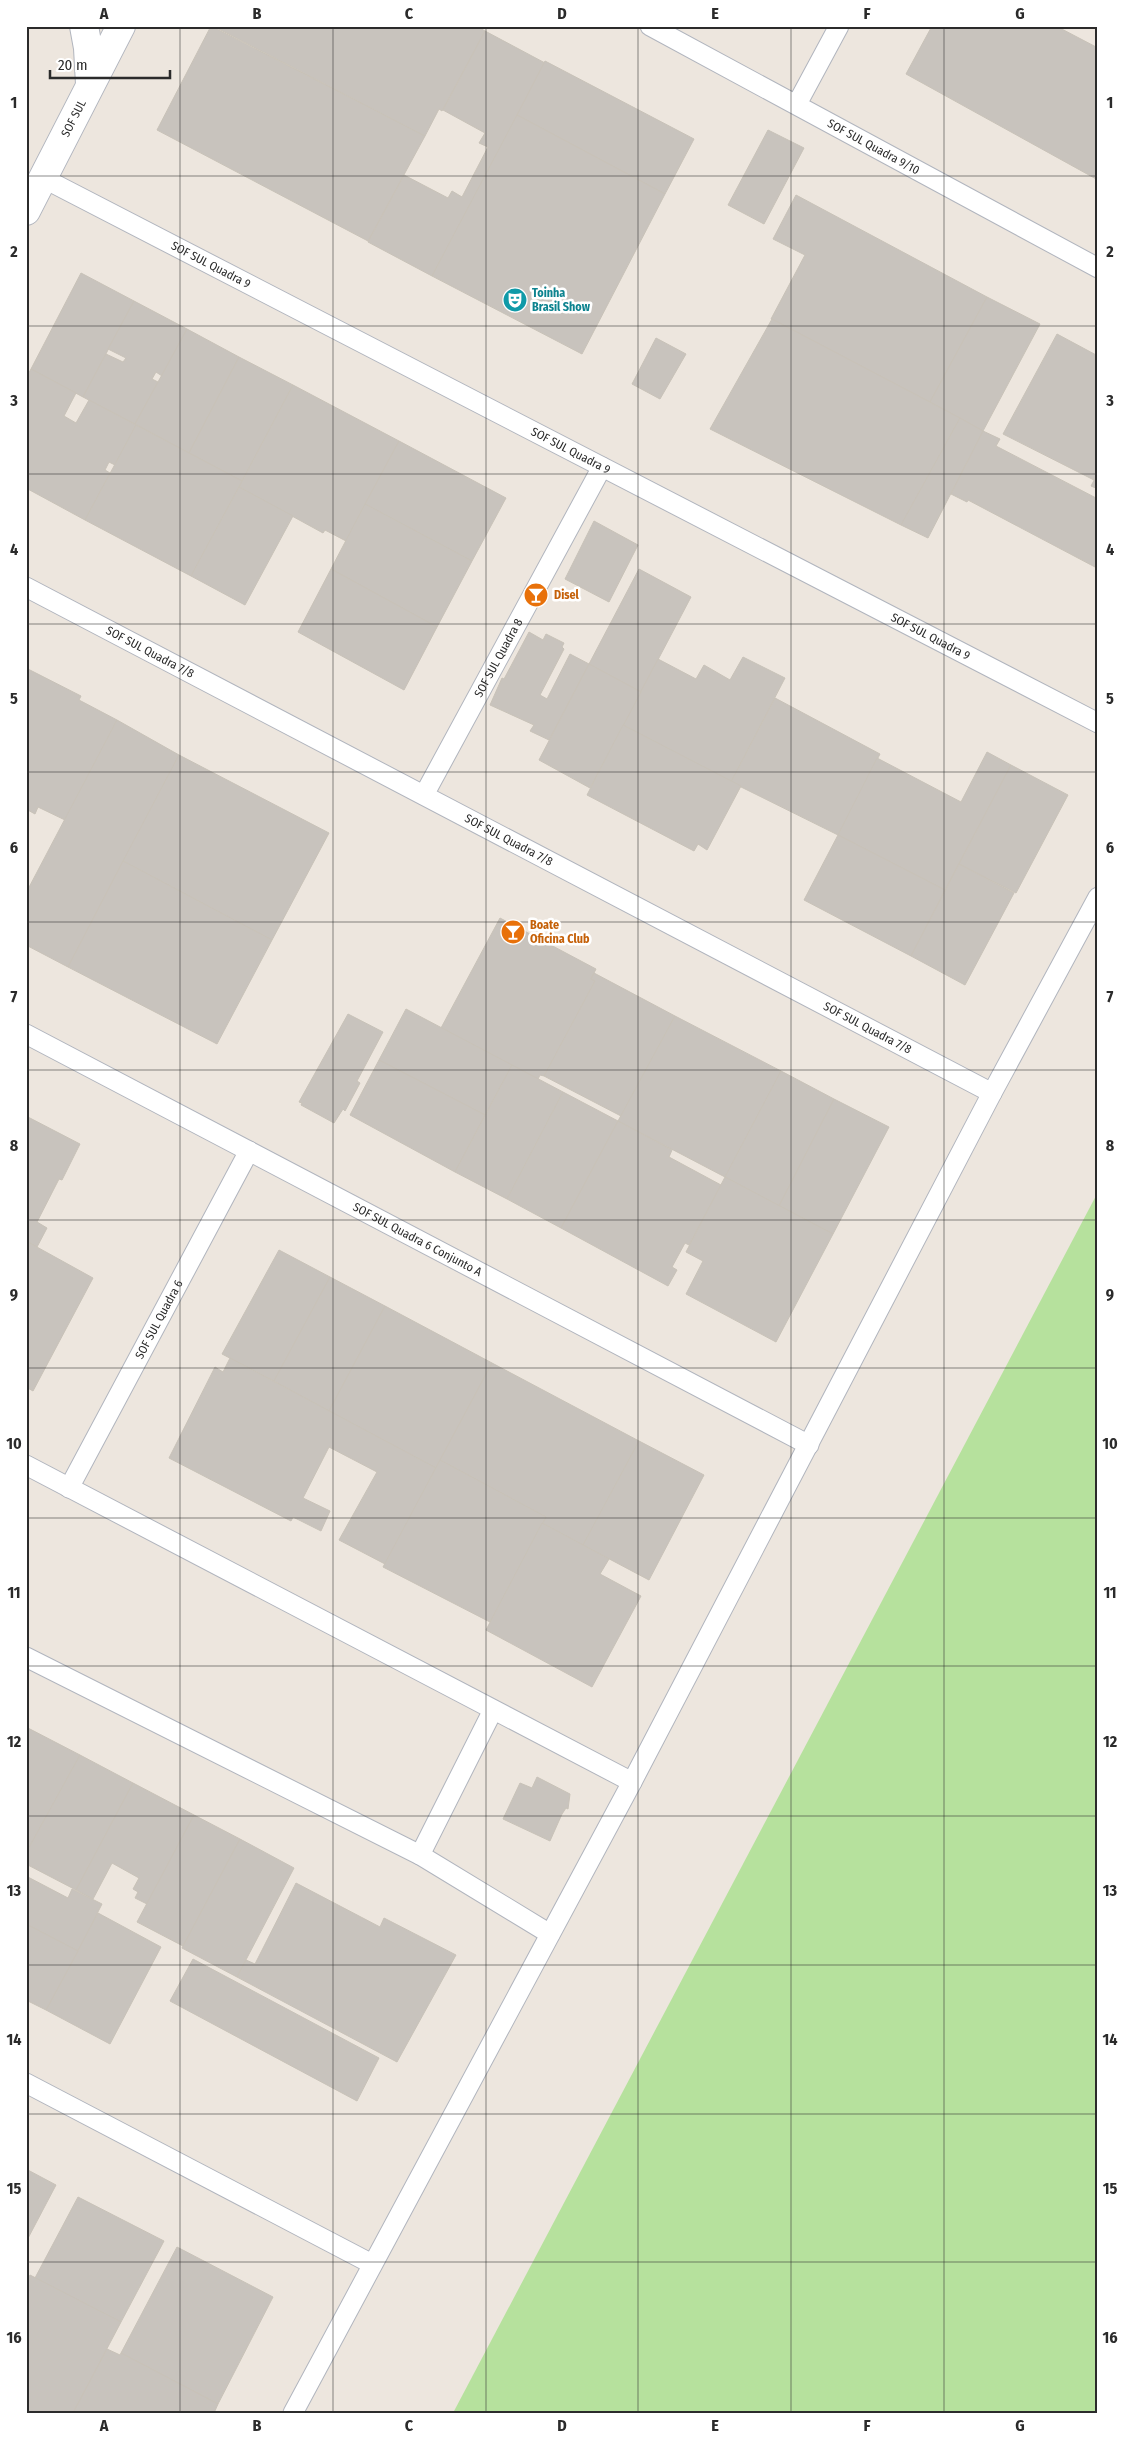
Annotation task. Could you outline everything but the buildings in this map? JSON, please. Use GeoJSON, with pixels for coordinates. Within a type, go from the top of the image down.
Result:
{"type":"FeatureCollection","features":[{"type":"Feature","properties":{"kind":"street"},"geometry":{"type":"LineString","coordinates":[[84,26],[88,48],[90,86]]}},
{"type":"Feature","properties":{"kind":"street","name":"SOF SUL"},"geometry":{"type":"LineString","coordinates":[[26,211],[121,26]]}},
{"type":"Feature","properties":{"kind":"lane","name":"SOF SUL Quadra 9/10"},"geometry":{"type":"LineString","coordinates":[[650,26],[1098,268]]}},
{"type":"Feature","properties":{"kind":"lane"},"geometry":{"type":"LineString","coordinates":[[797,104],[839,26]]}},
{"type":"Feature","properties":{"kind":"lane","name":"SOF SUL Quadra 9"},"geometry":{"type":"LineString","coordinates":[[43,178],[1098,723]]}},
{"type":"Feature","properties":{"kind":"lane","name":"SOF SUL Quadra 8"},"geometry":{"type":"LineString","coordinates":[[424,795],[602,468]]}},
{"type":"Feature","properties":{"kind":"lane","name":"SOF SUL Quadra 7/8"},"geometry":{"type":"LineString","coordinates":[[26,587],[992,1093]]}},
{"type":"Feature","properties":{"kind":"lane"},"geometry":{"type":"LineString","coordinates":[[293,2413],[632,1782],[992,1093],[1098,897]]}},
{"type":"Feature","properties":{"kind":"lane","name":"SOF SUL Quadra 6 Conjunto A"},"geometry":{"type":"LineString","coordinates":[[26,1034],[809,1445]]}},
{"type":"Feature","properties":{"kind":"lane","name":"SOF SUL Quadra 6"},"geometry":{"type":"LineString","coordinates":[[69,1488],[249,1151]]}},
{"type":"Feature","properties":{"kind":"lane"},"geometry":{"type":"LineString","coordinates":[[26,1465],[632,1782]]}},
{"type":"Feature","properties":{"kind":"lane"},"geometry":{"type":"LineString","coordinates":[[26,1657],[420,1855],[550,1934]]}},
{"type":"Feature","properties":{"kind":"lane"},"geometry":{"type":"LineString","coordinates":[[420,1855],[493,1710]]}},
{"type":"Feature","properties":{"kind":"lane"},"geometry":{"type":"LineString","coordinates":[[26,2083],[372,2264]]}},
{"type":"Feature","properties":{"kind":"green space"},"geometry":{"type":"Polygon","coordinates":[[[1098,1192],[1098,2413],[453,2413],[1098,1192]]]}},
{"type":"Feature","properties":{"kind":"place","name":"Toinha Brasil Show"},"geometry":{"type":"Point","coordinates":[515,300]}},
{"type":"Feature","properties":{"kind":"place","name":"Disel"},"geometry":{"type":"Point","coordinates":[536,595]}},
{"type":"Feature","properties":{"kind":"place","name":"Boate Oficina Club"},"geometry":{"type":"Point","coordinates":[513,932]}}]}
